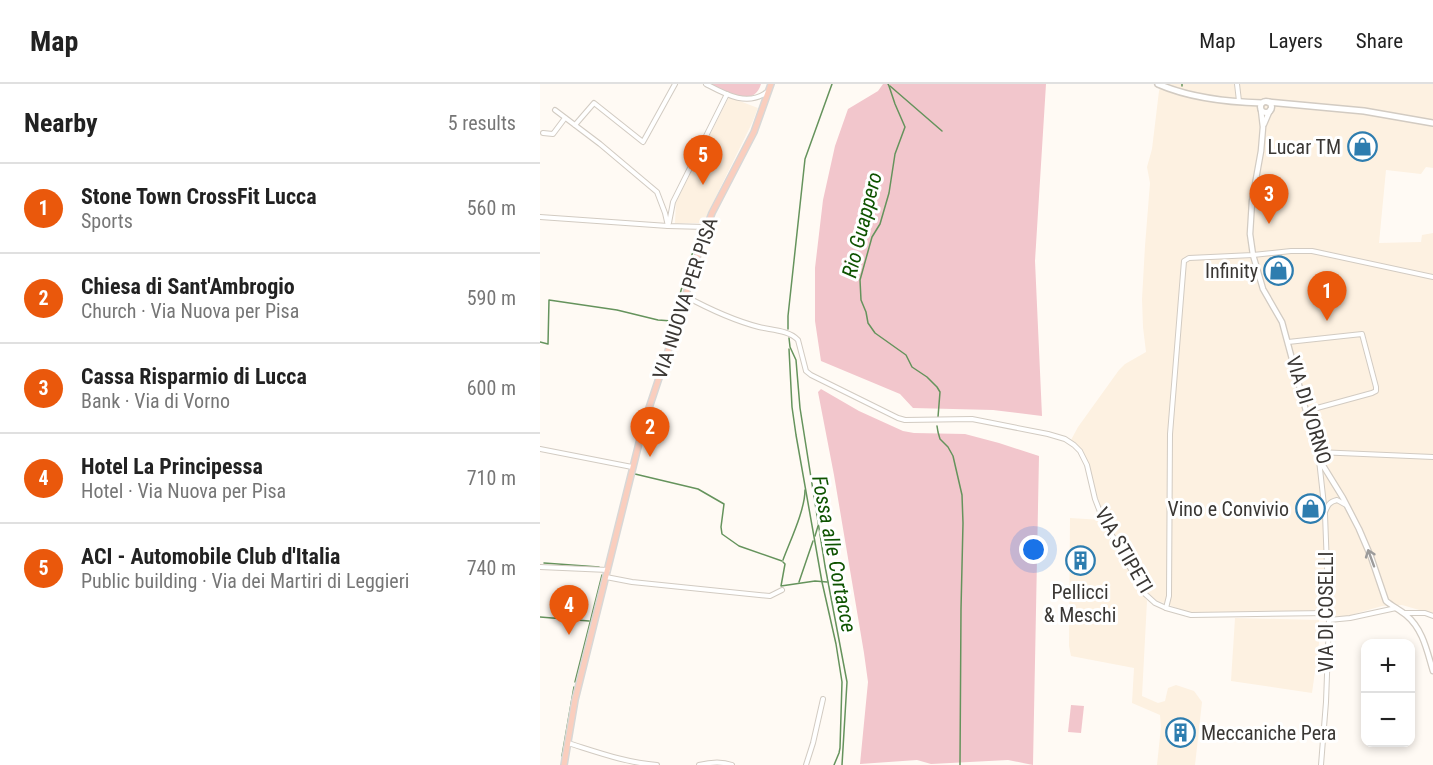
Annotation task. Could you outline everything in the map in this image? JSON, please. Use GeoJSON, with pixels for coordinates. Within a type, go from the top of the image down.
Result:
{"type":"FeatureCollection","features":[{"type":"Feature","properties":{"kind":"main road"},"geometry":{"type":"LineString","coordinates":[[1158,84],[1189,95],[1364,111],[1433,123]]}},
{"type":"Feature","properties":{"kind":"main road","name":"VIA NUOVA PER PISA"},"geometry":{"type":"LineString","coordinates":[[564,765],[575,700],[644,423],[706,227],[756,126],[771,86]]}},
{"type":"Feature","properties":{"kind":"main road"},"geometry":{"type":"LineString","coordinates":[[1241,101],[1265,113],[1283,105]]}},
{"type":"Feature","properties":{"kind":"main road"},"geometry":{"type":"LineString","coordinates":[[1261,110],[1260,106],[1265,103]]}},
{"type":"Feature","properties":{"kind":"main road"},"geometry":{"type":"LineString","coordinates":[[1265,103],[1270,105],[1270,110]]}},
{"type":"Feature","properties":{"kind":"street"},"geometry":{"type":"LineString","coordinates":[[575,125],[594,103],[643,142],[675,84]]}},
{"type":"Feature","properties":{"kind":"street"},"geometry":{"type":"LineString","coordinates":[[706,84],[741,99],[751,100],[764,95],[771,86]]}},
{"type":"Feature","properties":{"kind":"street"},"geometry":{"type":"LineString","coordinates":[[1237,84],[1241,101]]}},
{"type":"Feature","properties":{"kind":"street"},"geometry":{"type":"LineString","coordinates":[[668,226],[673,202],[728,94]]}},
{"type":"Feature","properties":{"kind":"street"},"geometry":{"type":"LineString","coordinates":[[555,110],[603,146],[657,192],[668,226]]}},
{"type":"Feature","properties":{"kind":"street","name":"VIA DI VORNO"},"geometry":{"type":"LineString","coordinates":[[1261,110],[1263,127],[1261,151],[1252,201],[1250,234],[1253,255],[1263,288],[1282,322],[1319,459],[1359,529],[1371,557],[1383,596],[1386,601],[1413,621],[1423,638],[1433,671]]}},
{"type":"Feature","properties":{"kind":"street","name":"VIA DI VORNO"},"geometry":{"type":"LineString","coordinates":[[1263,127],[1270,110]]}},
{"type":"Feature","properties":{"kind":"street"},"geometry":{"type":"LineString","coordinates":[[543,133],[553,134],[565,118]]}},
{"type":"Feature","properties":{"kind":"street"},"geometry":{"type":"LineString","coordinates":[[540,218],[706,227]]}},
{"type":"Feature","properties":{"kind":"street"},"geometry":{"type":"LineString","coordinates":[[1166,608],[1169,596],[1170,434],[1185,260],[1312,251],[1433,277]]}},
{"type":"Feature","properties":{"kind":"street","name":"VIA STIPETI"},"geometry":{"type":"LineString","coordinates":[[685,296],[726,316],[795,336],[806,371],[811,375],[898,418],[905,420],[972,419],[1065,439],[1074,445],[1084,459],[1102,517],[1144,593],[1155,603],[1191,615],[1328,613]]}},
{"type":"Feature","properties":{"kind":"street"},"geometry":{"type":"LineString","coordinates":[[1288,342],[1362,334],[1376,387],[1376,391],[1372,393],[1305,412]]}},
{"type":"Feature","properties":{"kind":"street"},"geometry":{"type":"LineString","coordinates":[[540,449],[632,467]]}},
{"type":"Feature","properties":{"kind":"street"},"geometry":{"type":"LineString","coordinates":[[1317,452],[1433,457]]}},
{"type":"Feature","properties":{"kind":"street","name":"VIA DI COSELLI"},"geometry":{"type":"LineString","coordinates":[[1319,459],[1325,514],[1329,620],[1321,765]]}},
{"type":"Feature","properties":{"kind":"street"},"geometry":{"type":"LineString","coordinates":[[1325,514],[1328,505],[1332,502],[1337,500],[1346,505]]}},
{"type":"Feature","properties":{"kind":"street"},"geometry":{"type":"LineString","coordinates":[[540,567],[608,570]]}},
{"type":"Feature","properties":{"kind":"street"},"geometry":{"type":"LineString","coordinates":[[606,577],[632,582],[770,596],[782,590]]}},
{"type":"Feature","properties":{"kind":"street"},"geometry":{"type":"LineString","coordinates":[[1329,620],[1396,608]]}},
{"type":"Feature","properties":{"kind":"street"},"geometry":{"type":"LineString","coordinates":[[1404,613],[1425,613],[1433,616]]}},
{"type":"Feature","properties":{"kind":"street"},"geometry":{"type":"LineString","coordinates":[[806,765],[823,699]]}},
{"type":"Feature","properties":{"kind":"street"},"geometry":{"type":"LineString","coordinates":[[567,743],[643,764],[657,765]]}},
{"type":"Feature","properties":{"kind":"street"},"geometry":{"type":"LineString","coordinates":[[699,765],[718,762],[732,765]]}},
{"type":"Feature","properties":{"kind":"shaded area"},"geometry":{"type":"Polygon","coordinates":[[[707,84],[761,84],[757,92],[745,97],[730,94],[707,84]]]}},
{"type":"Feature","properties":{"kind":"shaded area"},"geometry":{"type":"Polygon","coordinates":[[[883,84],[1046,84],[1035,261],[1042,416],[993,410],[913,408],[900,394],[821,361],[815,321],[815,268],[823,200],[835,146],[848,109],[878,91],[883,84]]]}},
{"type":"Feature","properties":{"kind":"shaded area"},"geometry":{"type":"Polygon","coordinates":[[[1161,84],[1433,84],[1433,168],[1426,167],[1421,174],[1386,170],[1379,243],[1421,242],[1422,235],[1433,233],[1433,614],[1402,605],[1382,606],[1344,617],[1334,617],[1332,610],[1190,613],[1156,600],[1145,590],[1100,506],[1083,451],[1071,440],[1119,370],[1146,352],[1142,299],[1150,183],[1147,167],[1152,149],[1161,84]]]}},
{"type":"Feature","properties":{"kind":"shaded area"},"geometry":{"type":"Polygon","coordinates":[[[729,97],[758,108],[753,121],[703,223],[675,223],[676,202],[729,97]]]}},
{"type":"Feature","properties":{"kind":"shaded area"},"geometry":{"type":"Polygon","coordinates":[[[821,389],[859,411],[903,431],[965,434],[1039,456],[1033,765],[1008,760],[931,764],[917,760],[860,764],[868,682],[818,392],[821,389]]]}},
{"type":"Feature","properties":{"kind":"shaded area"},"geometry":{"type":"Polygon","coordinates":[[[1070,518],[1102,520],[1147,601],[1142,696],[1158,703],[1165,701],[1168,688],[1176,685],[1194,691],[1202,702],[1195,765],[1157,765],[1160,715],[1132,703],[1134,668],[1071,656],[1069,646],[1070,518]]]}},
{"type":"Feature","properties":{"kind":"shaded area"},"geometry":{"type":"Polygon","coordinates":[[[1235,618],[1319,620],[1319,643],[1312,693],[1231,681],[1235,618]]]}},
{"type":"Feature","properties":{"kind":"shaded area"},"geometry":{"type":"Polygon","coordinates":[[[1071,705],[1084,706],[1081,733],[1068,732],[1071,705]]]}},
{"type":"Feature","properties":{"kind":"waterway"},"geometry":{"type":"LineString","coordinates":[[788,329],[805,159],[832,84]]}},
{"type":"Feature","properties":{"kind":"waterway","name":"Rio Guappero"},"geometry":{"type":"LineString","coordinates":[[888,84],[905,127],[895,154],[889,193],[880,224],[872,237],[860,280],[861,300],[868,323],[875,333],[906,355],[912,367],[937,387],[940,392],[938,417]]}},
{"type":"Feature","properties":{"kind":"waterway"},"geometry":{"type":"LineString","coordinates":[[890,86],[942,131]]}},
{"type":"Feature","properties":{"kind":"waterway"},"geometry":{"type":"LineString","coordinates":[[687,269],[700,232]]}},
{"type":"Feature","properties":{"kind":"waterway"},"geometry":{"type":"LineString","coordinates":[[540,342],[548,344],[549,300],[672,321],[685,277]]}},
{"type":"Feature","properties":{"kind":"waterway"},"geometry":{"type":"LineString","coordinates":[[789,338],[796,360],[800,408],[825,566],[847,682],[842,765]]}},
{"type":"Feature","properties":{"kind":"waterway","name":"Fossa alle Cortacce"},"geometry":{"type":"LineString","coordinates":[[789,349],[796,435],[842,682],[840,748],[834,765]]}},
{"type":"Feature","properties":{"kind":"waterway","name":"Rio Guappero"},"geometry":{"type":"LineString","coordinates":[[937,426],[940,439],[953,456],[962,495],[960,765]]}},
{"type":"Feature","properties":{"kind":"waterway"},"geometry":{"type":"LineString","coordinates":[[635,474],[698,489],[724,504],[722,534],[739,546],[782,561]]}},
{"type":"Feature","properties":{"kind":"waterway"},"geometry":{"type":"LineString","coordinates":[[783,560],[800,516],[805,490]]}},
{"type":"Feature","properties":{"kind":"waterway","name":"Fossa alle Cortacce"},"geometry":{"type":"LineString","coordinates":[[815,536],[818,526]]}},
{"type":"Feature","properties":{"kind":"waterway"},"geometry":{"type":"LineString","coordinates":[[799,582],[813,541]]}},
{"type":"Feature","properties":{"kind":"waterway"},"geometry":{"type":"LineString","coordinates":[[783,562],[785,564],[781,586],[815,581],[827,582]]}},
{"type":"Feature","properties":{"kind":"waterway"},"geometry":{"type":"LineString","coordinates":[[544,563],[599,567]]}},
{"type":"Feature","properties":{"kind":"waterway"},"geometry":{"type":"LineString","coordinates":[[575,682],[602,575]]}},
{"type":"Feature","properties":{"kind":"waterway"},"geometry":{"type":"LineString","coordinates":[[540,617],[589,621]]}},
{"type":"Feature","properties":{"kind":"waterway"},"geometry":{"type":"LineString","coordinates":[[562,756],[574,687]]}},
{"type":"Feature","properties":{"kind":"place","name":"Lucar TM"},"geometry":{"type":"Point","coordinates":[1362,147]}},
{"type":"Feature","properties":{"kind":"place","name":"ACI - Automobile Club d'Italia"},"geometry":{"type":"Point","coordinates":[703,185]}},
{"type":"Feature","properties":{"kind":"place","name":"Cassa Risparmio di Lucca"},"geometry":{"type":"Point","coordinates":[1269,224]}},
{"type":"Feature","properties":{"kind":"place","name":"Infinity"},"geometry":{"type":"Point","coordinates":[1279,271]}},
{"type":"Feature","properties":{"kind":"place","name":"Stone Town CrossFit Lucca"},"geometry":{"type":"Point","coordinates":[1327,321]}},
{"type":"Feature","properties":{"kind":"place","name":"Chiesa di Sant'Ambrogio"},"geometry":{"type":"Point","coordinates":[650,457]}},
{"type":"Feature","properties":{"kind":"place","name":"Vino e Convivio"},"geometry":{"type":"Point","coordinates":[1310,509]}},
{"type":"Feature","properties":{"kind":"place","name":"Pellicci & Meschi"},"geometry":{"type":"Point","coordinates":[1080,561]}},
{"type":"Feature","properties":{"kind":"place","name":"Hotel La Principessa"},"geometry":{"type":"Point","coordinates":[569,635]}},
{"type":"Feature","properties":{"kind":"place","name":"Meccaniche Pera"},"geometry":{"type":"Point","coordinates":[1180,733]}}]}
